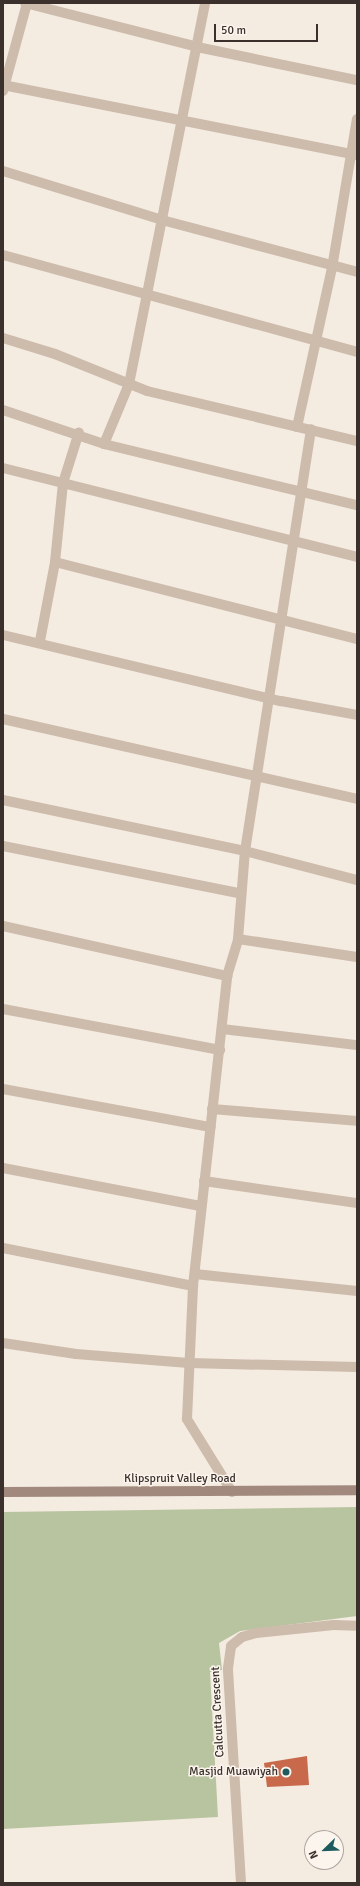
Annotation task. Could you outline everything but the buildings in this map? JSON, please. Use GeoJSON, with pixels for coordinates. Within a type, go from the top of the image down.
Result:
{"type":"FeatureCollection","features":[{"type":"Feature","properties":{"kind":"main road","name":"Klipspruit Valley Road"},"geometry":{"type":"LineString","coordinates":[[3,1492],[232,1492],[357,1490]]}},
{"type":"Feature","properties":{"kind":"street"},"geometry":{"type":"LineString","coordinates":[[354,155],[179,123],[3,87],[26,3],[197,47],[357,80]]}},
{"type":"Feature","properties":{"kind":"street"},"geometry":{"type":"LineString","coordinates":[[104,444],[129,384],[149,297],[179,123],[197,47],[205,3]]}},
{"type":"Feature","properties":{"kind":"street"},"geometry":{"type":"LineString","coordinates":[[297,427],[332,268],[354,155],[357,119]]}},
{"type":"Feature","properties":{"kind":"street"},"geometry":{"type":"LineString","coordinates":[[3,171],[162,220],[332,268],[357,272]]}},
{"type":"Feature","properties":{"kind":"street"},"geometry":{"type":"LineString","coordinates":[[3,255],[149,297],[357,352]]}},
{"type":"Feature","properties":{"kind":"street"},"geometry":{"type":"LineString","coordinates":[[3,338],[55,354],[129,384],[178,400],[311,429],[357,441]]}},
{"type":"Feature","properties":{"kind":"street"},"geometry":{"type":"LineString","coordinates":[[3,410],[79,432],[104,444],[300,490],[357,505]]}},
{"type":"Feature","properties":{"kind":"street"},"geometry":{"type":"LineString","coordinates":[[232,1492],[187,1419],[193,1286],[200,1206],[211,1128],[227,976],[238,939],[239,893],[245,850],[291,542],[311,429]]}},
{"type":"Feature","properties":{"kind":"street"},"geometry":{"type":"LineString","coordinates":[[40,641],[55,562],[63,483],[79,432]]}},
{"type":"Feature","properties":{"kind":"street"},"geometry":{"type":"LineString","coordinates":[[3,468],[291,542],[357,557]]}},
{"type":"Feature","properties":{"kind":"street"},"geometry":{"type":"LineString","coordinates":[[55,562],[279,622],[357,639]]}},
{"type":"Feature","properties":{"kind":"street"},"geometry":{"type":"LineString","coordinates":[[3,635],[40,641],[268,697],[357,715]]}},
{"type":"Feature","properties":{"kind":"street"},"geometry":{"type":"LineString","coordinates":[[3,719],[357,799]]}},
{"type":"Feature","properties":{"kind":"street"},"geometry":{"type":"LineString","coordinates":[[3,800],[245,850],[357,880]]}},
{"type":"Feature","properties":{"kind":"street"},"geometry":{"type":"LineString","coordinates":[[3,846],[239,893]]}},
{"type":"Feature","properties":{"kind":"street"},"geometry":{"type":"LineString","coordinates":[[3,926],[227,976]]}},
{"type":"Feature","properties":{"kind":"street"},"geometry":{"type":"LineString","coordinates":[[238,939],[357,957]]}},
{"type":"Feature","properties":{"kind":"street"},"geometry":{"type":"LineString","coordinates":[[3,1009],[220,1050]]}},
{"type":"Feature","properties":{"kind":"street"},"geometry":{"type":"LineString","coordinates":[[222,1029],[357,1045]]}},
{"type":"Feature","properties":{"kind":"street"},"geometry":{"type":"LineString","coordinates":[[3,1088],[211,1128]]}},
{"type":"Feature","properties":{"kind":"street"},"geometry":{"type":"LineString","coordinates":[[212,1109],[357,1121]]}},
{"type":"Feature","properties":{"kind":"street"},"geometry":{"type":"LineString","coordinates":[[3,1168],[200,1206]]}},
{"type":"Feature","properties":{"kind":"street"},"geometry":{"type":"LineString","coordinates":[[204,1182],[357,1203]]}},
{"type":"Feature","properties":{"kind":"street"},"geometry":{"type":"LineString","coordinates":[[3,1248],[193,1286]]}},
{"type":"Feature","properties":{"kind":"street"},"geometry":{"type":"LineString","coordinates":[[195,1274],[357,1291]]}},
{"type":"Feature","properties":{"kind":"street"},"geometry":{"type":"LineString","coordinates":[[3,1343],[76,1354],[189,1363],[357,1367]]}},
{"type":"Feature","properties":{"kind":"street","name":"Calcutta Crescent"},"geometry":{"type":"LineString","coordinates":[[241,1883],[228,1668],[231,1646],[242,1637],[256,1633],[334,1625],[357,1626]]}},
{"type":"Feature","properties":{"kind":"green space"},"geometry":{"type":"Polygon","coordinates":[[[357,1507],[357,1616],[240,1631],[219,1643],[222,1670],[210,1672],[218,1817],[3,1829],[3,1512],[357,1507]]]}},
{"type":"Feature","properties":{"kind":"place","name":"Masjid Muawiyah"},"geometry":{"type":"Point","coordinates":[286,1772]}}]}
